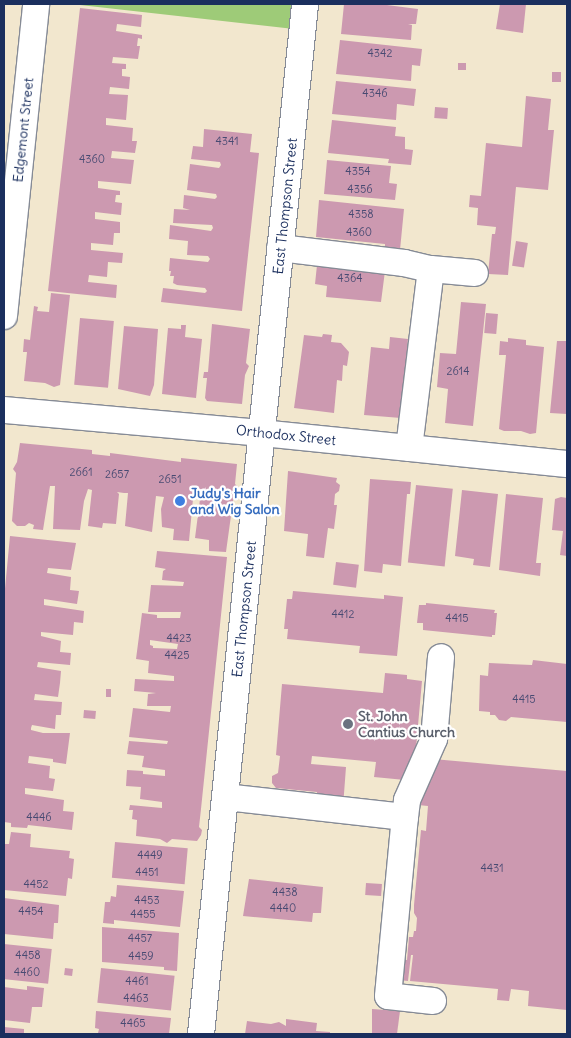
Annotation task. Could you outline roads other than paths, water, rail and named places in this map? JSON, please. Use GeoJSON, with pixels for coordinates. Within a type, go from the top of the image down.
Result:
{"type":"FeatureCollection","features":[{"type":"Feature","properties":{"kind":"street","name":"Edgemont Street"},"geometry":{"type":"LineString","coordinates":[[4,316],[36,4]]}},
{"type":"Feature","properties":{"kind":"street","name":"East Thompson Street"},"geometry":{"type":"LineString","coordinates":[[201,1034],[305,4]]}},
{"type":"Feature","properties":{"kind":"street"},"geometry":{"type":"LineString","coordinates":[[280,248],[404,263],[431,269],[475,273]]}},
{"type":"Feature","properties":{"kind":"street"},"geometry":{"type":"LineString","coordinates":[[409,448],[431,269]]}},
{"type":"Feature","properties":{"kind":"street","name":"Orthodox Street"},"geometry":{"type":"LineString","coordinates":[[4,410],[261,433],[567,464]]}},
{"type":"Feature","properties":{"kind":"street"},"geometry":{"type":"LineString","coordinates":[[433,1001],[388,996],[404,816],[407,800],[434,739],[441,657]]}},
{"type":"Feature","properties":{"kind":"street"},"geometry":{"type":"LineString","coordinates":[[226,797],[404,816]]}},
{"type":"Feature","properties":{"kind":"place","name":"Judy's Hair and Wig Salon"},"geometry":{"type":"Point","coordinates":[180,501]}},
{"type":"Feature","properties":{"kind":"place","name":"St. John Cantius Church"},"geometry":{"type":"Point","coordinates":[348,724]}}]}
